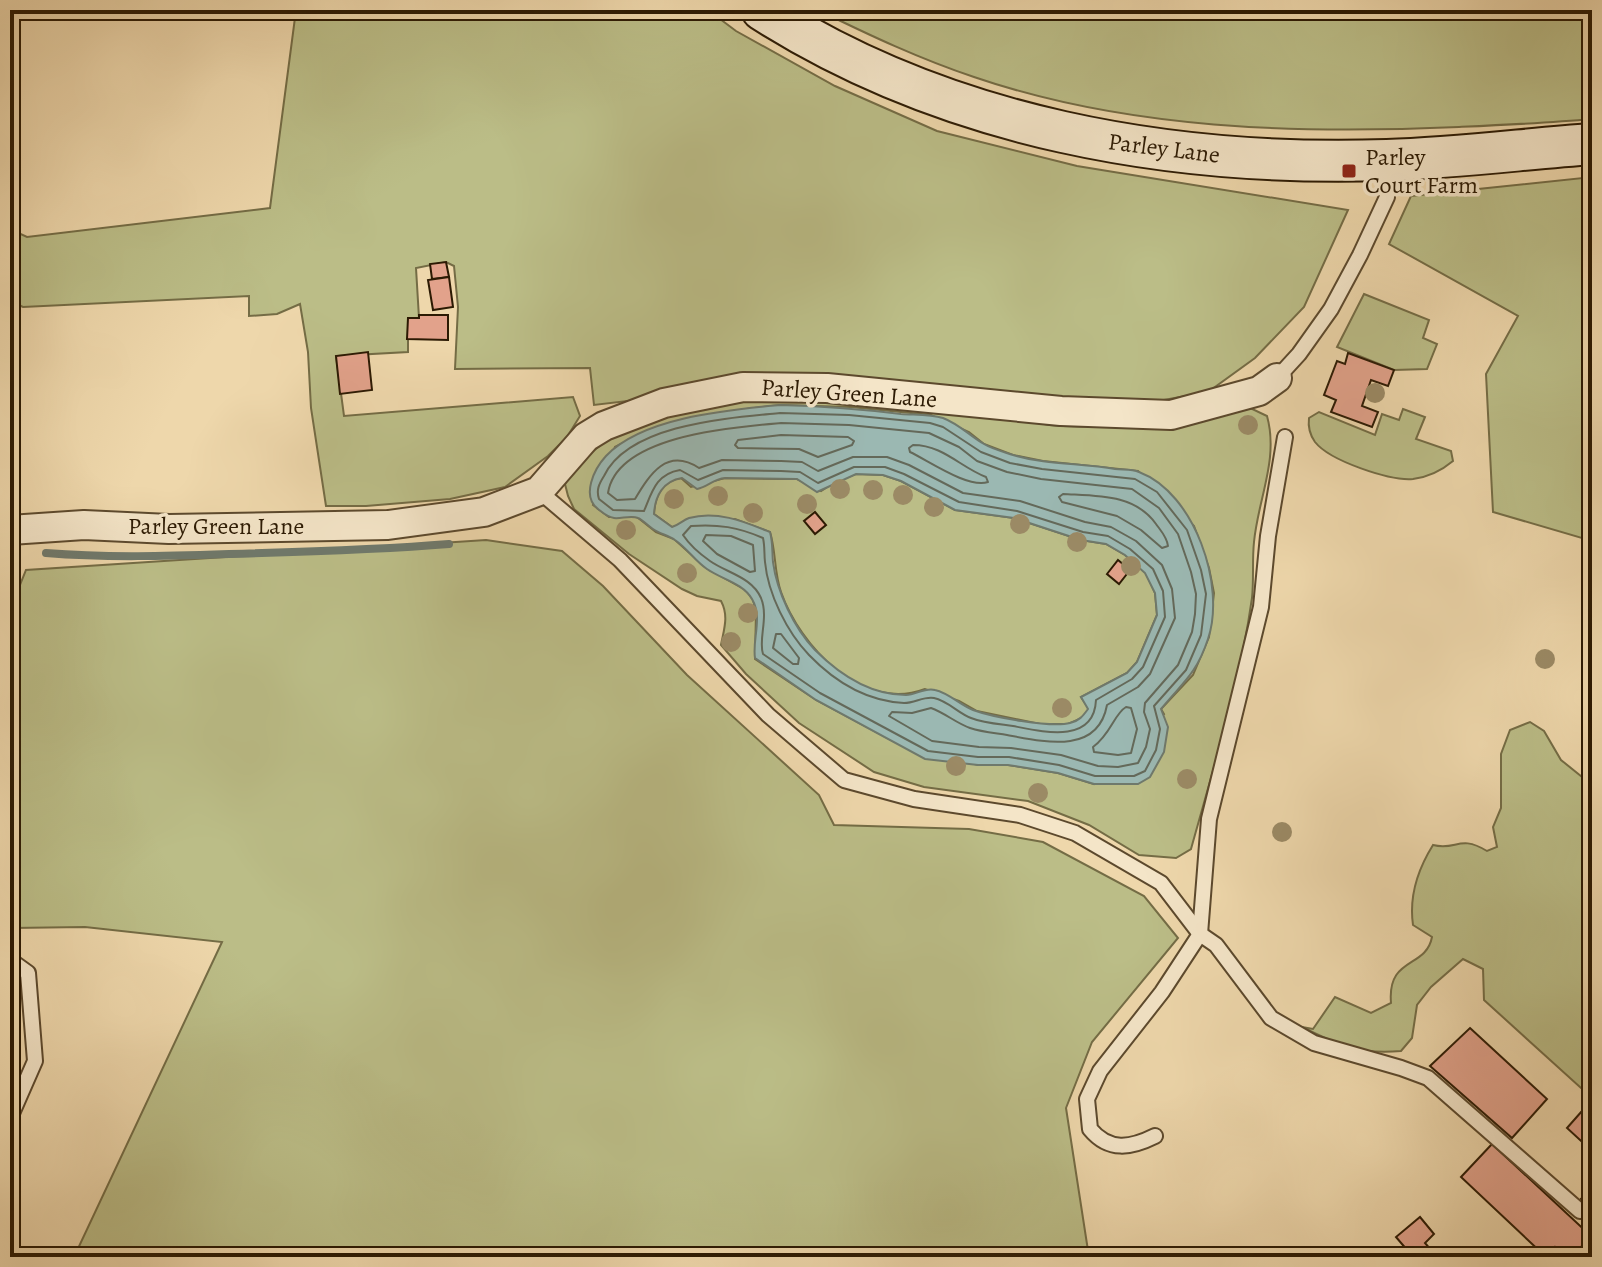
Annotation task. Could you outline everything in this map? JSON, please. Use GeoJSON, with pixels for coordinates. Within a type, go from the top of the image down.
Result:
{"type":"FeatureCollection","features":[{"type":"Feature","properties":{"kind":"main road","name":"Parley Lane"},"geometry":{"type":"LineString","coordinates":[[762,10],[809,40],[882,75],[978,111],[1078,136],[1180,153],[1292,160],[1388,160],[1592,144]]}},
{"type":"Feature","properties":{"kind":"street","name":"Parley Green Lane"},"geometry":{"type":"LineString","coordinates":[[10,532],[84,525],[169,529],[388,525],[484,512],[539,491],[586,437],[604,426],[664,403],[743,387],[827,388],[1073,412],[1171,415],[1259,391],[1277,378]]}},
{"type":"Feature","properties":{"kind":"lane","name":"Parley Green Lane"},"geometry":{"type":"LineString","coordinates":[[1277,378],[1299,354],[1331,309],[1360,255],[1387,197],[1388,160]]}},
{"type":"Feature","properties":{"kind":"lane"},"geometry":{"type":"LineString","coordinates":[[1155,1136],[1125,1147],[1109,1144],[1090,1129],[1087,1099],[1100,1071],[1162,992],[1200,934],[1209,819],[1261,607],[1268,536],[1285,437]]}},
{"type":"Feature","properties":{"kind":"lane"},"geometry":{"type":"LineString","coordinates":[[539,491],[620,560],[768,715],[844,780],[914,799],[1020,815],[1075,833],[1161,883],[1200,934],[1216,945],[1271,1018],[1314,1043],[1428,1078],[1580,1211]]}},
{"type":"Feature","properties":{"kind":"lane"},"geometry":{"type":"LineString","coordinates":[[10,960],[28,973],[35,1061],[10,1118]]}},
{"type":"Feature","properties":{"kind":"green space"},"geometry":{"type":"Polygon","coordinates":[[[296,10],[708,10],[736,31],[835,86],[937,131],[1077,166],[1348,210],[1304,307],[1255,358],[1208,392],[1147,403],[653,398],[594,405],[590,368],[455,369],[458,307],[454,266],[446,262],[416,268],[419,318],[408,318],[408,352],[336,356],[344,416],[573,397],[580,416],[567,437],[548,456],[505,487],[450,499],[326,506],[300,304],[277,314],[249,316],[249,296],[23,307],[10,301],[10,229],[27,237],[270,208],[296,10]]]}},
{"type":"Feature","properties":{"kind":"green space"},"geometry":{"type":"Polygon","coordinates":[[[818,10],[1592,10],[1592,119],[1337,130],[1153,118],[1033,95],[974,77],[895,46],[818,10]]]}},
{"type":"Feature","properties":{"kind":"green space"},"geometry":{"type":"Polygon","coordinates":[[[1592,177],[1592,541],[1493,512],[1486,374],[1518,316],[1389,244],[1411,196],[1592,177]]]}},
{"type":"Feature","properties":{"kind":"green space"},"geometry":{"type":"Polygon","coordinates":[[[1364,294],[1429,320],[1423,338],[1437,344],[1427,369],[1394,370],[1337,347],[1364,294]]]}},
{"type":"Feature","properties":{"kind":"green space"},"geometry":{"type":"Polygon","coordinates":[[[748,394],[1022,419],[1074,427],[1132,423],[1244,405],[1267,416],[1271,448],[1256,526],[1253,591],[1247,630],[1226,724],[1191,849],[1176,858],[1139,855],[1089,825],[1028,801],[924,787],[874,772],[799,723],[746,674],[721,645],[725,617],[721,601],[682,589],[629,554],[574,509],[565,484],[571,471],[628,423],[748,394]],[[758,407],[695,418],[655,429],[615,447],[593,505],[609,517],[637,517],[656,532],[674,539],[706,568],[746,590],[756,611],[755,659],[816,700],[893,741],[978,765],[1008,765],[1058,773],[1094,784],[1164,714],[1161,709],[1193,675],[1209,637],[1214,593],[1194,526],[1138,471],[1013,455],[984,444],[969,432],[931,415],[850,407],[758,407]]]}},
{"type":"Feature","properties":{"kind":"green space"},"geometry":{"type":"Polygon","coordinates":[[[1403,409],[1425,417],[1416,439],[1451,451],[1453,461],[1424,477],[1390,477],[1333,456],[1315,442],[1310,430],[1309,418],[1319,412],[1375,435],[1382,414],[1399,420],[1403,409]]]}},
{"type":"Feature","properties":{"kind":"green space"},"geometry":{"type":"Polygon","coordinates":[[[856,474],[883,475],[901,481],[955,510],[1014,518],[1081,540],[1106,544],[1125,555],[1146,573],[1155,593],[1157,615],[1137,662],[1127,673],[1081,697],[1089,709],[1082,718],[1068,724],[1040,724],[977,711],[925,689],[902,694],[879,692],[836,670],[803,633],[781,592],[770,532],[735,519],[672,527],[654,514],[656,501],[664,486],[681,478],[691,487],[725,478],[797,479],[821,491],[856,474]]]}},
{"type":"Feature","properties":{"kind":"green space"},"geometry":{"type":"Polygon","coordinates":[[[486,540],[562,551],[603,586],[687,675],[819,795],[834,825],[969,829],[1043,842],[1144,896],[1178,938],[1092,1042],[1066,1108],[1089,1257],[74,1257],[222,942],[85,927],[12,928],[10,610],[26,570],[486,540]]]}},
{"type":"Feature","properties":{"kind":"green space"},"geometry":{"type":"Polygon","coordinates":[[[1530,722],[1544,731],[1561,760],[1592,785],[1592,1094],[1581,1088],[1484,1000],[1483,969],[1463,959],[1431,987],[1417,1005],[1412,1038],[1401,1051],[1361,1050],[1302,1027],[1313,1029],[1335,997],[1371,1013],[1391,1003],[1395,977],[1422,954],[1432,937],[1413,925],[1412,915],[1416,884],[1428,854],[1433,845],[1464,843],[1487,851],[1497,847],[1493,827],[1501,808],[1501,754],[1510,730],[1530,722]]]}},
{"type":"Feature","properties":{"kind":"water"},"geometry":{"type":"Polygon","coordinates":[[[780,405],[943,418],[987,446],[1013,455],[1139,472],[1159,483],[1176,500],[1190,520],[1209,568],[1213,594],[1212,617],[1199,661],[1161,709],[1168,727],[1164,752],[1150,777],[1138,784],[1094,784],[1058,773],[1008,765],[925,759],[816,700],[755,658],[757,614],[752,599],[743,589],[707,569],[679,543],[640,519],[612,517],[593,504],[590,490],[597,468],[622,443],[642,432],[712,413],[780,405]],[[856,474],[817,492],[797,479],[725,478],[697,489],[682,478],[670,482],[661,490],[654,514],[672,527],[689,518],[710,515],[731,518],[770,532],[778,585],[800,631],[834,667],[856,682],[880,691],[906,695],[935,690],[982,713],[1022,721],[1070,723],[1088,709],[1081,697],[1127,673],[1137,662],[1157,615],[1155,593],[1145,573],[1125,555],[1106,544],[1081,540],[1014,518],[955,510],[901,481],[883,475],[856,474]]]}},
{"type":"Feature","properties":{"kind":"building"},"geometry":{"type":"Polygon","coordinates":[[[446,262],[449,277],[432,279],[430,264],[446,262]]]}},
{"type":"Feature","properties":{"kind":"building"},"geometry":{"type":"Polygon","coordinates":[[[449,277],[453,307],[433,310],[428,280],[449,277]]]}},
{"type":"Feature","properties":{"kind":"building"},"geometry":{"type":"Polygon","coordinates":[[[419,315],[448,315],[448,340],[407,339],[408,318],[419,318],[419,315]]]}},
{"type":"Feature","properties":{"kind":"building"},"geometry":{"type":"Polygon","coordinates":[[[368,352],[372,390],[340,394],[336,356],[368,352]]]}},
{"type":"Feature","properties":{"kind":"building"},"geometry":{"type":"Polygon","coordinates":[[[1348,353],[1394,370],[1388,386],[1371,380],[1362,406],[1378,412],[1372,427],[1331,412],[1336,400],[1324,395],[1337,361],[1345,364],[1348,353]]]}},
{"type":"Feature","properties":{"kind":"building"},"geometry":{"type":"Polygon","coordinates":[[[815,512],[826,525],[815,534],[804,521],[815,512]]]}},
{"type":"Feature","properties":{"kind":"building"},"geometry":{"type":"Polygon","coordinates":[[[1118,560],[1130,570],[1119,584],[1107,574],[1118,560]]]}},
{"type":"Feature","properties":{"kind":"building"},"geometry":{"type":"Polygon","coordinates":[[[1470,1028],[1547,1099],[1512,1138],[1430,1066],[1470,1028]]]}},
{"type":"Feature","properties":{"kind":"building"},"geometry":{"type":"Polygon","coordinates":[[[1582,1111],[1592,1120],[1592,1151],[1567,1128],[1582,1111]]]}},
{"type":"Feature","properties":{"kind":"building"},"geometry":{"type":"Polygon","coordinates":[[[1492,1144],[1591,1236],[1572,1257],[1566,1257],[1555,1247],[1546,1257],[1461,1177],[1492,1144]]]}},
{"type":"Feature","properties":{"kind":"building"},"geometry":{"type":"Polygon","coordinates":[[[1592,1187],[1592,1209],[1581,1199],[1592,1187]]]}},
{"type":"Feature","properties":{"kind":"building"},"geometry":{"type":"Polygon","coordinates":[[[1420,1217],[1434,1234],[1425,1243],[1437,1257],[1413,1257],[1396,1237],[1420,1217]]]}},
{"type":"Feature","properties":{"kind":"waterway"},"geometry":{"type":"LineString","coordinates":[[46,553],[183,555],[449,544]]}},
{"type":"Feature","properties":{"kind":"place","name":"Parley Court Farm"},"geometry":{"type":"Point","coordinates":[1349,171]}}]}
